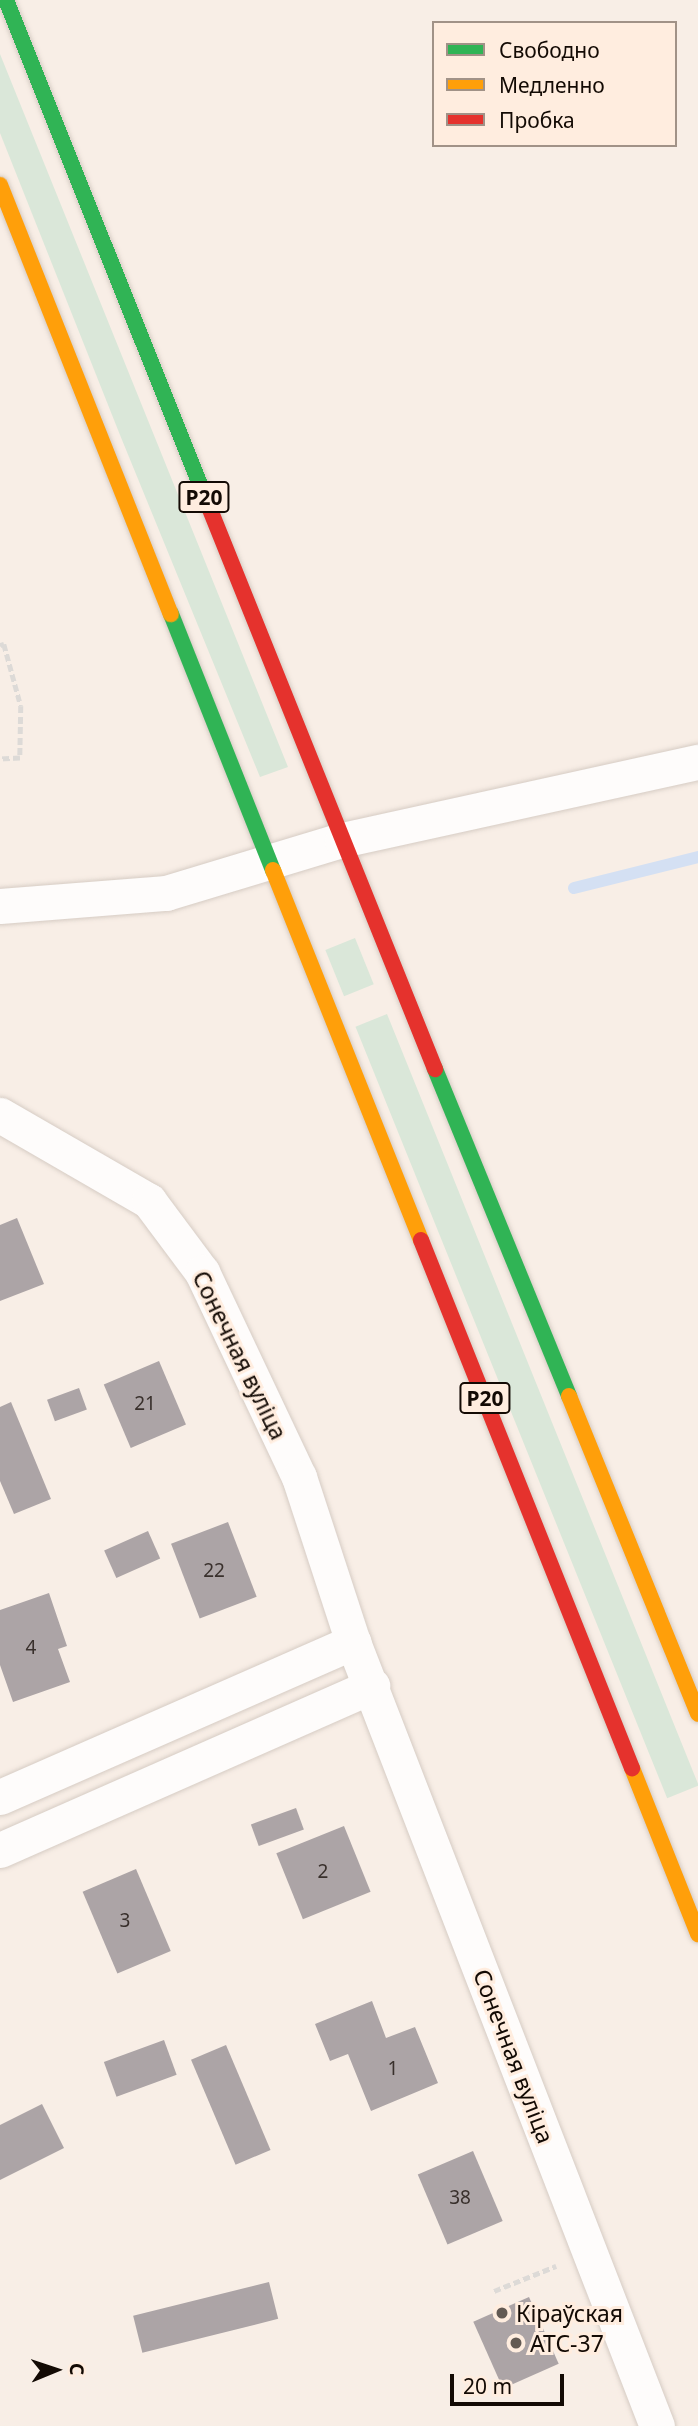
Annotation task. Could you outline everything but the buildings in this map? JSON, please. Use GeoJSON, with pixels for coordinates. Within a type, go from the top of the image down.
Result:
{"type":"FeatureCollection","features":[{"type":"Feature","properties":{"kind":"main road","name":"Р20"},"geometry":{"type":"LineString","coordinates":[[6,0],[342,839],[698,1714]]}},
{"type":"Feature","properties":{"kind":"main road","name":"Р20"},"geometry":{"type":"LineString","coordinates":[[0,185],[698,1934]]}},
{"type":"Feature","properties":{"kind":"street"},"geometry":{"type":"LineString","coordinates":[[0,906],[166,893],[342,839],[698,762]]}},
{"type":"Feature","properties":{"kind":"street","name":"Сонечная вуліца"},"geometry":{"type":"LineString","coordinates":[[0,1115],[149,1201],[202,1272],[299,1476],[353,1642],[657,2426]]}},
{"type":"Feature","properties":{"kind":"street"},"geometry":{"type":"LineString","coordinates":[[0,1797],[353,1642]]}},
{"type":"Feature","properties":{"kind":"street"},"geometry":{"type":"LineString","coordinates":[[0,1850],[372,1686]]}},
{"type":"Feature","properties":{"kind":"path"},"geometry":{"type":"LineString","coordinates":[[0,645],[4,644],[21,706],[20,758],[0,759]]}},
{"type":"Feature","properties":{"kind":"path"},"geometry":{"type":"LineString","coordinates":[[494,2291],[590,2252]]}},
{"type":"Feature","properties":{"kind":"green space"},"geometry":{"type":"Polygon","coordinates":[[[0,54],[288,767],[260,777],[120,435],[0,133],[0,54]]]}},
{"type":"Feature","properties":{"kind":"green space"},"geometry":{"type":"Polygon","coordinates":[[[355,938],[374,984],[344,996],[325,950],[355,938]]]}},
{"type":"Feature","properties":{"kind":"green space"},"geometry":{"type":"Polygon","coordinates":[[[387,1014],[698,1784],[667,1798],[355,1027],[387,1014]]]}},
{"type":"Feature","properties":{"kind":"waterway"},"geometry":{"type":"LineString","coordinates":[[574,888],[698,857]]}},
{"type":"Feature","properties":{"kind":"traffic: fast"},"geometry":{"type":"LineString","coordinates":[[6,0],[209,507]]}},
{"type":"Feature","properties":{"kind":"traffic: fast"},"geometry":{"type":"LineString","coordinates":[[171,614],[273,870]]}},
{"type":"Feature","properties":{"kind":"traffic: fast"},"geometry":{"type":"LineString","coordinates":[[435,1069],[569,1396]]}},
{"type":"Feature","properties":{"kind":"traffic: slow"},"geometry":{"type":"LineString","coordinates":[[0,185],[171,614]]}},
{"type":"Feature","properties":{"kind":"traffic: slow"},"geometry":{"type":"LineString","coordinates":[[273,870],[421,1240]]}},
{"type":"Feature","properties":{"kind":"traffic: slow"},"geometry":{"type":"LineString","coordinates":[[569,1396],[698,1714]]}},
{"type":"Feature","properties":{"kind":"traffic: slow"},"geometry":{"type":"LineString","coordinates":[[632,1768],[698,1934]]}},
{"type":"Feature","properties":{"kind":"traffic: jam"},"geometry":{"type":"LineString","coordinates":[[209,507],[435,1069]]}},
{"type":"Feature","properties":{"kind":"traffic: jam"},"geometry":{"type":"LineString","coordinates":[[421,1240],[632,1768]]}},
{"type":"Feature","properties":{"kind":"place","name":"Кіраўская"},"geometry":{"type":"Point","coordinates":[502,2313]}},
{"type":"Feature","properties":{"kind":"place","name":"АТС-37"},"geometry":{"type":"Point","coordinates":[516,2343]}}]}
